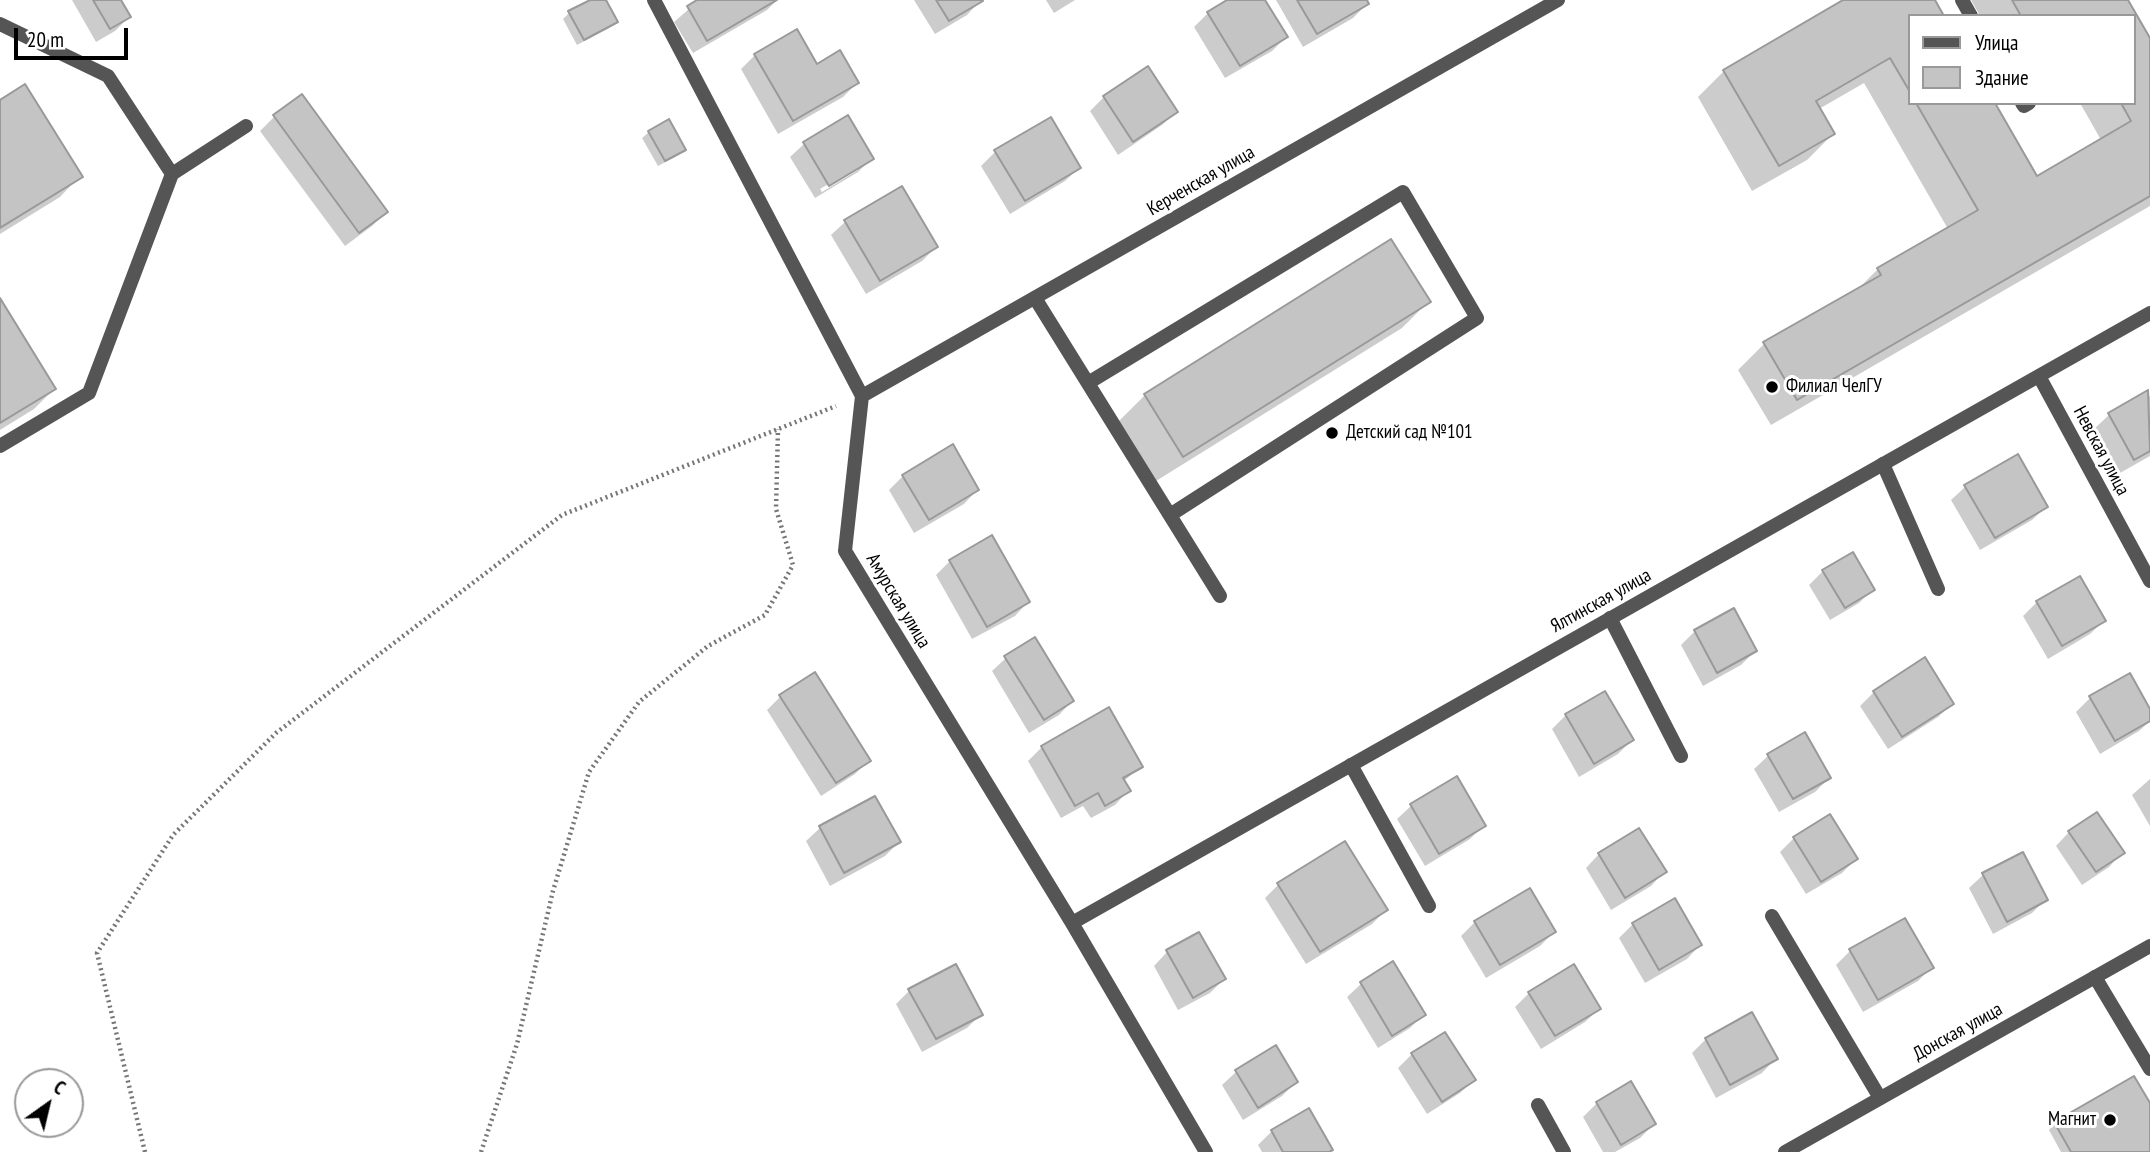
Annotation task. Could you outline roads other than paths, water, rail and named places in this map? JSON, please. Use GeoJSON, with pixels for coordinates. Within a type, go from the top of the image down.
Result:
{"type":"FeatureCollection","features":[{"type":"Feature","properties":{"kind":"street"},"geometry":{"type":"LineString","coordinates":[[654,0],[862,396]]}},
{"type":"Feature","properties":{"kind":"street","name":"Керченская улица"},"geometry":{"type":"LineString","coordinates":[[862,396],[1558,0]]}},
{"type":"Feature","properties":{"kind":"street"},"geometry":{"type":"LineString","coordinates":[[0,24],[108,76],[172,174]]}},
{"type":"Feature","properties":{"kind":"street"},"geometry":{"type":"LineString","coordinates":[[0,446],[89,393],[172,174],[247,126]]}},
{"type":"Feature","properties":{"kind":"street"},"geometry":{"type":"LineString","coordinates":[[1087,383],[1403,192],[1477,318],[1170,515]]}},
{"type":"Feature","properties":{"kind":"street"},"geometry":{"type":"LineString","coordinates":[[1035,298],[1220,596]]}},
{"type":"Feature","properties":{"kind":"street","name":"Ялтинская улица"},"geometry":{"type":"LineString","coordinates":[[1072,922],[2150,313]]}},
{"type":"Feature","properties":{"kind":"street","name":"Невская улица"},"geometry":{"type":"LineString","coordinates":[[2039,376],[2150,581]]}},
{"type":"Feature","properties":{"kind":"street","name":"Амурская улица"},"geometry":{"type":"LineString","coordinates":[[862,396],[845,551],[1072,922],[1206,1152]]}},
{"type":"Feature","properties":{"kind":"street"},"geometry":{"type":"LineString","coordinates":[[1883,464],[1938,589]]}},
{"type":"Feature","properties":{"kind":"street"},"geometry":{"type":"LineString","coordinates":[[1610,618],[1681,757]]}},
{"type":"Feature","properties":{"kind":"street"},"geometry":{"type":"LineString","coordinates":[[1351,765],[1429,906]]}},
{"type":"Feature","properties":{"kind":"street"},"geometry":{"type":"LineString","coordinates":[[1772,916],[1880,1098]]}},
{"type":"Feature","properties":{"kind":"street","name":"Донская улица"},"geometry":{"type":"LineString","coordinates":[[1785,1152],[2150,946]]}},
{"type":"Feature","properties":{"kind":"street"},"geometry":{"type":"LineString","coordinates":[[2095,977],[2150,1069]]}},
{"type":"Feature","properties":{"kind":"street"},"geometry":{"type":"LineString","coordinates":[[1538,1105],[1564,1152]]}},
{"type":"Feature","properties":{"kind":"place","name":"Филиал ЧелГУ"},"geometry":{"type":"Point","coordinates":[1772,387]}},
{"type":"Feature","properties":{"kind":"place","name":"Детский сад №101"},"geometry":{"type":"Point","coordinates":[1332,433]}},
{"type":"Feature","properties":{"kind":"place","name":"Магнит"},"geometry":{"type":"Point","coordinates":[2110,1120]}}]}
